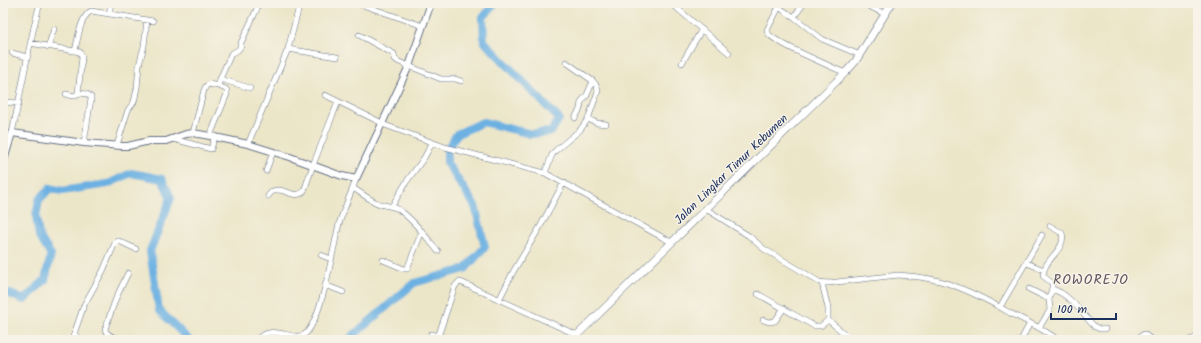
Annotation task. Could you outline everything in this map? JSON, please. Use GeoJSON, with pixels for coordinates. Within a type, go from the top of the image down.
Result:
{"type":"FeatureCollection","features":[{"type":"Feature","properties":{"kind":"main road","name":"Jalan Lingkar Timur Kebumen"},"geometry":{"type":"LineString","coordinates":[[575,338],[671,242],[845,73],[860,55],[892,3]]}},
{"type":"Feature","properties":{"kind":"street"},"geometry":{"type":"LineString","coordinates":[[3,164],[19,103],[27,57],[40,3]]}},
{"type":"Feature","properties":{"kind":"street"},"geometry":{"type":"LineString","coordinates":[[109,14],[111,3]]}},
{"type":"Feature","properties":{"kind":"street"},"geometry":{"type":"LineString","coordinates":[[218,86],[231,54],[241,46],[240,45],[259,3]]}},
{"type":"Feature","properties":{"kind":"street"},"geometry":{"type":"LineString","coordinates":[[248,144],[288,49],[300,3]]}},
{"type":"Feature","properties":{"kind":"street"},"geometry":{"type":"LineString","coordinates":[[357,3],[423,26]]}},
{"type":"Feature","properties":{"kind":"street"},"geometry":{"type":"LineString","coordinates":[[256,340],[263,335],[276,332],[299,336],[306,333],[311,327],[316,317],[325,285],[343,212],[356,179],[409,66],[431,3]]}},
{"type":"Feature","properties":{"kind":"street"},"geometry":{"type":"LineString","coordinates":[[671,3],[728,53]]}},
{"type":"Feature","properties":{"kind":"street"},"geometry":{"type":"LineString","coordinates":[[772,3],[794,17],[822,39],[860,55]]}},
{"type":"Feature","properties":{"kind":"street"},"geometry":{"type":"LineString","coordinates":[[794,17],[804,3]]}},
{"type":"Feature","properties":{"kind":"street"},"geometry":{"type":"LineString","coordinates":[[863,3],[885,14]]}},
{"type":"Feature","properties":{"kind":"street"},"geometry":{"type":"LineString","coordinates":[[779,7],[767,30],[769,35],[792,49],[845,73]]}},
{"type":"Feature","properties":{"kind":"street"},"geometry":{"type":"LineString","coordinates":[[75,50],[83,19],[86,14],[91,11],[153,21]]}},
{"type":"Feature","properties":{"kind":"street"},"geometry":{"type":"LineString","coordinates":[[117,145],[128,110],[134,102],[147,20]]}},
{"type":"Feature","properties":{"kind":"street"},"geometry":{"type":"LineString","coordinates":[[48,46],[54,29]]}},
{"type":"Feature","properties":{"kind":"street"},"geometry":{"type":"LineString","coordinates":[[682,63],[702,29]]}},
{"type":"Feature","properties":{"kind":"street"},"geometry":{"type":"LineString","coordinates":[[359,35],[394,54],[396,61],[441,79],[455,79],[461,81]]}},
{"type":"Feature","properties":{"kind":"street"},"geometry":{"type":"LineString","coordinates":[[30,43],[80,52],[82,57],[78,93]]}},
{"type":"Feature","properties":{"kind":"street"},"geometry":{"type":"LineString","coordinates":[[288,49],[337,57]]}},
{"type":"Feature","properties":{"kind":"street"},"geometry":{"type":"LineString","coordinates":[[12,53],[27,57]]}},
{"type":"Feature","properties":{"kind":"street"},"geometry":{"type":"LineString","coordinates":[[545,173],[555,151],[580,130],[588,118],[598,91],[597,86],[593,81],[566,62]]}},
{"type":"Feature","properties":{"kind":"street"},"geometry":{"type":"LineString","coordinates":[[220,79],[250,88]]}},
{"type":"Feature","properties":{"kind":"street"},"geometry":{"type":"LineString","coordinates":[[575,118],[580,109],[581,102],[587,95],[593,81]]}},
{"type":"Feature","properties":{"kind":"street"},"geometry":{"type":"LineString","coordinates":[[173,139],[211,149],[213,136],[227,91],[226,89],[209,84],[207,85],[204,90],[193,133]]}},
{"type":"Feature","properties":{"kind":"street"},"geometry":{"type":"LineString","coordinates":[[66,94],[73,96],[78,93],[87,94],[91,97],[84,143]]}},
{"type":"Feature","properties":{"kind":"street"},"geometry":{"type":"LineString","coordinates":[[324,95],[382,123],[432,143],[545,173],[564,182],[671,242]]}},
{"type":"Feature","properties":{"kind":"street"},"geometry":{"type":"LineString","coordinates":[[3,102],[19,103]]}},
{"type":"Feature","properties":{"kind":"street"},"geometry":{"type":"LineString","coordinates":[[268,196],[273,191],[277,190],[296,195],[302,194],[338,102]]}},
{"type":"Feature","properties":{"kind":"street"},"geometry":{"type":"LineString","coordinates":[[588,118],[597,123],[606,124]]}},
{"type":"Feature","properties":{"kind":"street"},"geometry":{"type":"LineString","coordinates":[[12,132],[84,143],[128,146],[144,142],[163,142],[193,133],[248,144],[342,176],[356,179]]}},
{"type":"Feature","properties":{"kind":"street"},"geometry":{"type":"LineString","coordinates":[[392,206],[424,158],[432,143]]}},
{"type":"Feature","properties":{"kind":"street"},"geometry":{"type":"LineString","coordinates":[[266,171],[273,152]]}},
{"type":"Feature","properties":{"kind":"street"},"geometry":{"type":"LineString","coordinates":[[499,300],[513,272],[540,227],[564,182]]}},
{"type":"Feature","properties":{"kind":"street"},"geometry":{"type":"LineString","coordinates":[[353,188],[377,203],[385,206],[392,206],[405,215],[422,231],[438,251]]}},
{"type":"Feature","properties":{"kind":"street"},"geometry":{"type":"LineString","coordinates":[[706,209],[749,236],[764,249],[822,283],[892,275],[908,276],[950,284],[1000,307],[1058,340]]}},
{"type":"Feature","properties":{"kind":"street"},"geometry":{"type":"LineString","coordinates":[[1039,328],[1050,310],[1049,299],[1052,289],[1052,283],[1044,276],[1044,270],[1050,259],[1057,251],[1063,238],[1062,232],[1050,226]]}},
{"type":"Feature","properties":{"kind":"street"},"geometry":{"type":"LineString","coordinates":[[383,260],[406,269],[422,231]]}},
{"type":"Feature","properties":{"kind":"street"},"geometry":{"type":"LineString","coordinates":[[1000,307],[1042,236]]}},
{"type":"Feature","properties":{"kind":"street"},"geometry":{"type":"LineString","coordinates":[[83,340],[73,338],[84,305],[103,271],[115,243],[120,241],[136,249]]}},
{"type":"Feature","properties":{"kind":"street"},"geometry":{"type":"LineString","coordinates":[[321,255],[331,258]]}},
{"type":"Feature","properties":{"kind":"street"},"geometry":{"type":"LineString","coordinates":[[1027,263],[1044,270]]}},
{"type":"Feature","properties":{"kind":"street"},"geometry":{"type":"LineString","coordinates":[[120,340],[108,334],[105,330],[116,298],[128,273]]}},
{"type":"Feature","properties":{"kind":"street"},"geometry":{"type":"LineString","coordinates":[[431,334],[438,338],[457,283],[462,283],[575,338]]}},
{"type":"Feature","properties":{"kind":"street"},"geometry":{"type":"LineString","coordinates":[[758,294],[816,326],[821,326],[828,320],[828,308],[822,283]]}},
{"type":"Feature","properties":{"kind":"street"},"geometry":{"type":"LineString","coordinates":[[325,285],[343,292]]}},
{"type":"Feature","properties":{"kind":"street"},"geometry":{"type":"LineString","coordinates":[[1029,289],[1049,299]]}},
{"type":"Feature","properties":{"kind":"street"},"geometry":{"type":"LineString","coordinates":[[1052,289],[1064,295],[1095,327],[1105,329]]}},
{"type":"Feature","properties":{"kind":"street"},"geometry":{"type":"LineString","coordinates":[[763,320],[769,322],[775,321],[784,308]]}},
{"type":"Feature","properties":{"kind":"street"},"geometry":{"type":"LineString","coordinates":[[828,320],[852,340]]}},
{"type":"Feature","properties":{"kind":"street"},"geometry":{"type":"LineString","coordinates":[[1021,340],[1030,323]]}},
{"type":"Feature","properties":{"kind":"street"},"geometry":{"type":"LineString","coordinates":[[1135,340],[1144,334],[1152,340]]}},
{"type":"Feature","properties":{"kind":"street"},"geometry":{"type":"LineString","coordinates":[[1189,340],[1198,337]]}},
{"type":"Feature","properties":{"kind":"waterway"},"geometry":{"type":"LineString","coordinates":[[348,340],[414,283],[465,269],[485,247],[475,206],[447,163],[447,149],[457,134],[483,122],[531,134],[551,132],[559,119],[484,41],[483,18],[495,3]]}},
{"type":"Feature","properties":{"kind":"waterway"},"geometry":{"type":"LineString","coordinates":[[3,291],[24,300],[45,280],[51,255],[39,236],[36,216],[39,200],[50,188],[62,191],[108,184],[131,173],[162,179],[171,198],[150,251],[159,310],[189,340]]}},
{"type":"Feature","properties":{"kind":"district","name":"ROWOREJO"},"geometry":{"type":"Point","coordinates":[1091,279]}}]}
